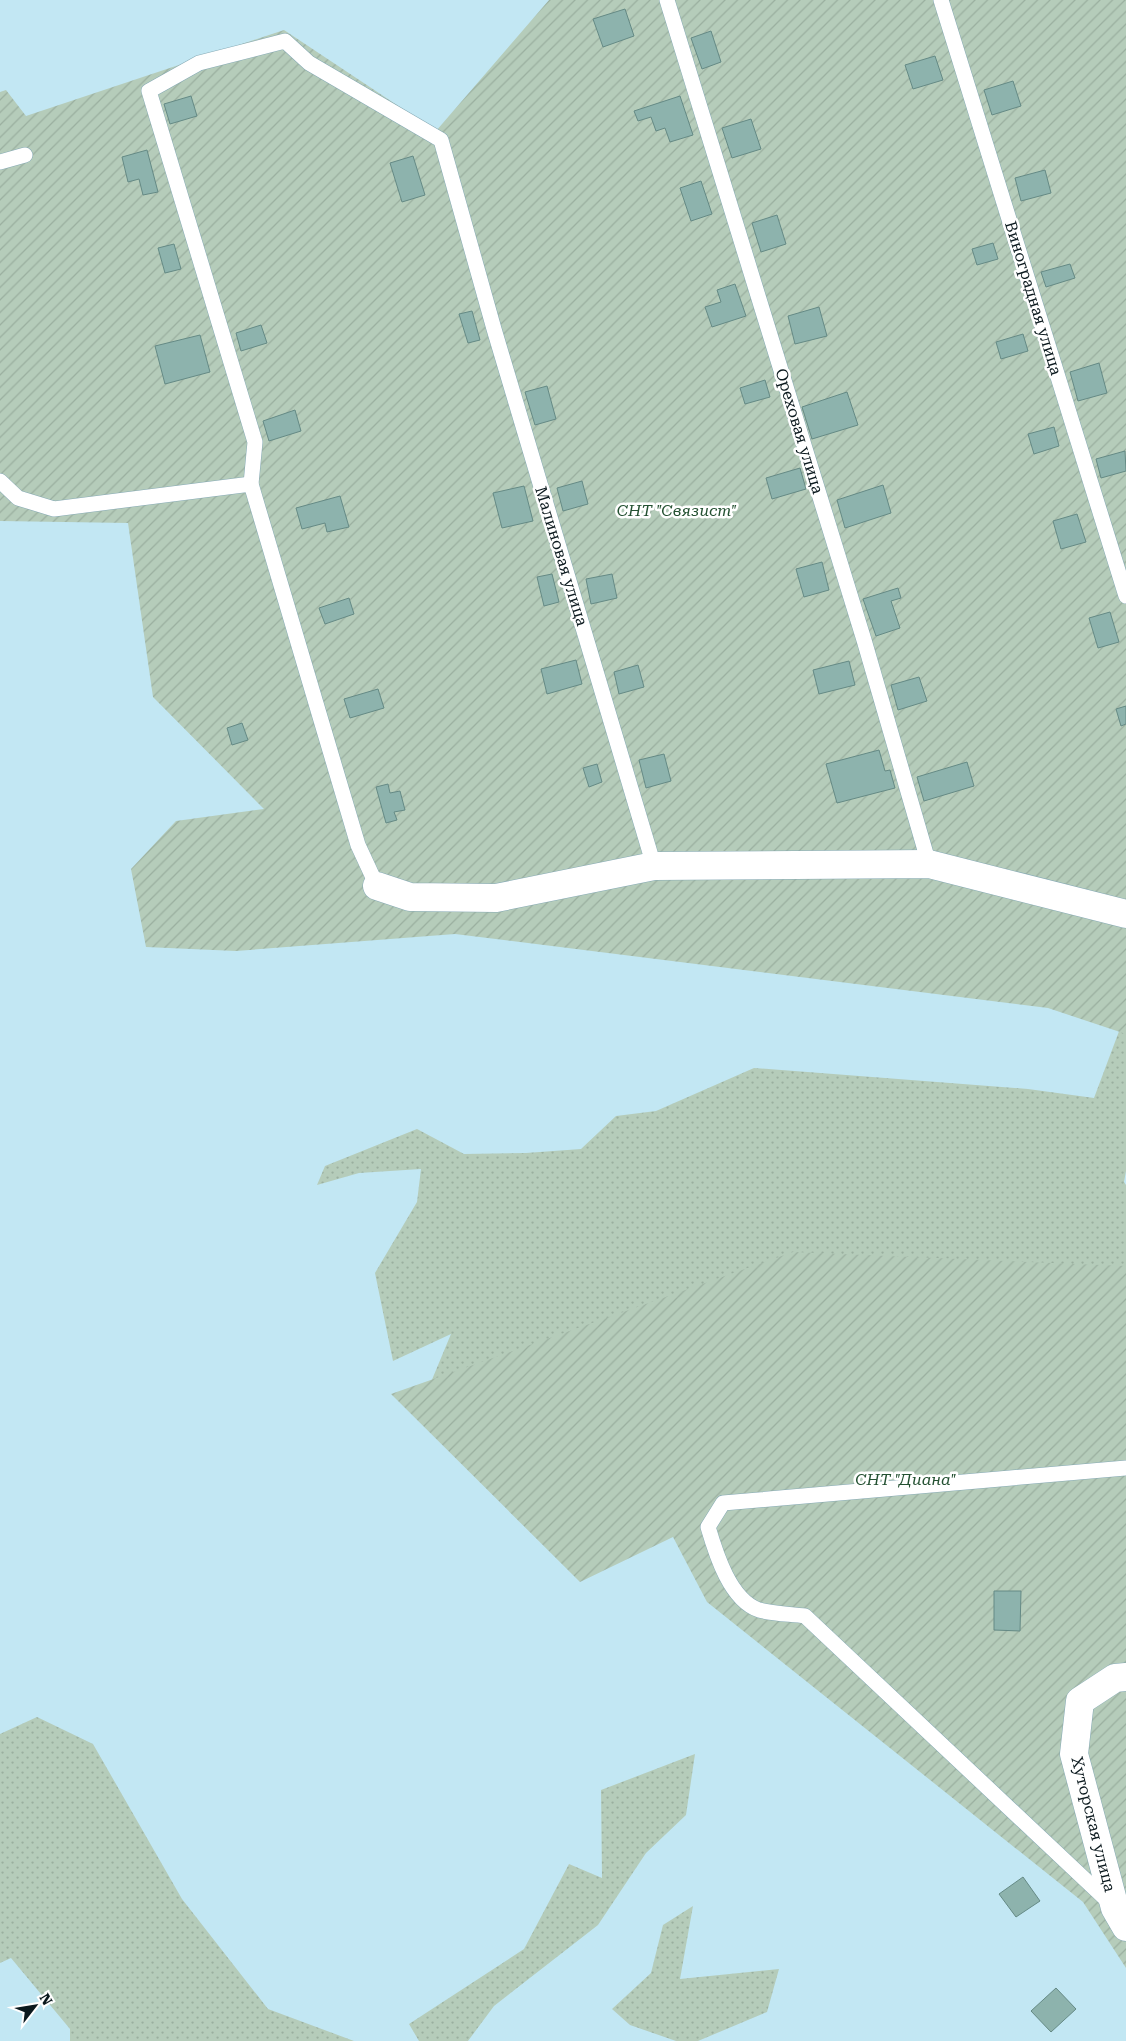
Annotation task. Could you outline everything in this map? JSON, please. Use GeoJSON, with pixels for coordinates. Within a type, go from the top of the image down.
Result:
{"type":"FeatureCollection","features":[{"type":"Feature","properties":{"kind":"street"},"geometry":{"type":"LineString","coordinates":[[377,886],[410,897],[496,898],[654,866],[929,864],[1126,914]]}},
{"type":"Feature","properties":{"kind":"street","name":"Хуторская улица"},"geometry":{"type":"LineString","coordinates":[[1120,1917],[1074,1754],[1080,1701],[1121,1677]]}},
{"type":"Feature","properties":{"kind":"lane","name":"Ореховая улица"},"geometry":{"type":"LineString","coordinates":[[667,0],[864,640],[929,864]]}},
{"type":"Feature","properties":{"kind":"lane","name":"Виноградная улица"},"geometry":{"type":"LineString","coordinates":[[941,0],[1126,596]]}},
{"type":"Feature","properties":{"kind":"lane","name":"Малиновая улица"},"geometry":{"type":"LineString","coordinates":[[251,484],[255,442],[149,91],[199,63],[285,41],[309,63],[441,140],[497,338],[654,866]]}},
{"type":"Feature","properties":{"kind":"lane"},"geometry":{"type":"LineString","coordinates":[[0,162],[25,155]]}},
{"type":"Feature","properties":{"kind":"lane"},"geometry":{"type":"LineString","coordinates":[[0,481],[18,498],[54,509],[251,484],[358,844],[377,886]]}},
{"type":"Feature","properties":{"kind":"lane"},"geometry":{"type":"LineString","coordinates":[[1120,1917],[805,1616],[758,1610],[736,1594],[718,1559],[708,1527],[723,1503],[1126,1468]]}},
{"type":"Feature","properties":{"kind":"green space","name":"СНТ \"Связист\""},"geometry":{"type":"Polygon","coordinates":[[[549,0],[1126,0],[1126,1034],[1048,1008],[455,934],[236,951],[146,947],[131,869],[176,821],[264,809],[153,697],[128,523],[0,521],[0,92],[6,90],[26,116],[284,30],[436,131],[549,0]]]}},
{"type":"Feature","properties":{"kind":"green space"},"geometry":{"type":"Polygon","coordinates":[[[1126,934],[1126,1171],[1124,1182],[1126,1185],[1126,1368],[431,1382],[451,1334],[393,1361],[375,1273],[417,1202],[421,1169],[359,1173],[317,1185],[325,1166],[417,1129],[464,1154],[526,1153],[581,1149],[616,1116],[656,1111],[754,1068],[1028,1089],[1094,1098],[1124,1018],[1126,934]]]}},
{"type":"Feature","properties":{"kind":"green space","name":"СНТ \"Диана\""},"geometry":{"type":"Polygon","coordinates":[[[793,1252],[1126,1266],[1126,1968],[1083,1902],[707,1602],[673,1537],[580,1582],[391,1394],[793,1252]]]}},
{"type":"Feature","properties":{"kind":"green space"},"geometry":{"type":"Polygon","coordinates":[[[37,1717],[93,1744],[182,1899],[268,2009],[354,2041],[70,2041],[70,2029],[11,1958],[0,1963],[0,1734],[37,1717]]]}},
{"type":"Feature","properties":{"kind":"green space"},"geometry":{"type":"Polygon","coordinates":[[[695,1754],[686,1815],[646,1853],[598,1925],[494,2006],[468,2041],[419,2041],[409,2024],[524,1949],[569,1864],[602,1878],[601,1790],[695,1754]]]}},
{"type":"Feature","properties":{"kind":"green space"},"geometry":{"type":"Polygon","coordinates":[[[693,1906],[680,1979],[779,1969],[767,2012],[698,2041],[676,2041],[630,2025],[612,2009],[651,1973],[663,1925],[693,1906]]]}},
{"type":"Feature","properties":{"kind":"building"},"geometry":{"type":"Polygon","coordinates":[[[625,9],[634,36],[603,47],[593,19],[625,9]]]}},
{"type":"Feature","properties":{"kind":"building"},"geometry":{"type":"Polygon","coordinates":[[[711,31],[721,62],[702,69],[691,38],[711,31]]]}},
{"type":"Feature","properties":{"kind":"building"},"geometry":{"type":"Polygon","coordinates":[[[935,56],[943,80],[913,89],[905,65],[935,56]]]}},
{"type":"Feature","properties":{"kind":"building"},"geometry":{"type":"Polygon","coordinates":[[[1013,81],[1021,106],[992,115],[984,90],[1013,81]]]}},
{"type":"Feature","properties":{"kind":"building"},"geometry":{"type":"Polygon","coordinates":[[[191,96],[197,116],[170,124],[164,104],[191,96]]]}},
{"type":"Feature","properties":{"kind":"building"},"geometry":{"type":"Polygon","coordinates":[[[680,96],[693,135],[670,142],[665,128],[656,131],[651,117],[638,121],[634,111],[680,96]]]}},
{"type":"Feature","properties":{"kind":"building"},"geometry":{"type":"Polygon","coordinates":[[[751,119],[761,149],[732,158],[722,128],[751,119]]]}},
{"type":"Feature","properties":{"kind":"building"},"geometry":{"type":"Polygon","coordinates":[[[147,150],[158,192],[143,195],[139,179],[128,182],[122,157],[147,150]]]}},
{"type":"Feature","properties":{"kind":"building"},"geometry":{"type":"Polygon","coordinates":[[[413,156],[425,195],[402,202],[390,163],[413,156]]]}},
{"type":"Feature","properties":{"kind":"building"},"geometry":{"type":"Polygon","coordinates":[[[1045,170],[1051,193],[1021,201],[1015,178],[1045,170]]]}},
{"type":"Feature","properties":{"kind":"building"},"geometry":{"type":"Polygon","coordinates":[[[701,181],[712,214],[691,221],[680,188],[701,181]]]}},
{"type":"Feature","properties":{"kind":"building"},"geometry":{"type":"Polygon","coordinates":[[[777,215],[786,244],[761,252],[752,223],[777,215]]]}},
{"type":"Feature","properties":{"kind":"building"},"geometry":{"type":"Polygon","coordinates":[[[993,243],[998,259],[977,265],[972,249],[993,243]]]}},
{"type":"Feature","properties":{"kind":"building"},"geometry":{"type":"Polygon","coordinates":[[[174,244],[181,269],[165,273],[158,248],[174,244]]]}},
{"type":"Feature","properties":{"kind":"building"},"geometry":{"type":"Polygon","coordinates":[[[1070,264],[1075,278],[1046,287],[1041,272],[1070,264]]]}},
{"type":"Feature","properties":{"kind":"building"},"geometry":{"type":"Polygon","coordinates":[[[735,284],[746,316],[712,327],[705,307],[721,302],[717,290],[735,284]]]}},
{"type":"Feature","properties":{"kind":"building"},"geometry":{"type":"Polygon","coordinates":[[[819,307],[827,336],[795,344],[788,316],[819,307]]]}},
{"type":"Feature","properties":{"kind":"building"},"geometry":{"type":"Polygon","coordinates":[[[472,311],[480,340],[468,343],[459,314],[472,311]]]}},
{"type":"Feature","properties":{"kind":"building"},"geometry":{"type":"Polygon","coordinates":[[[261,325],[267,343],[241,351],[236,333],[261,325]]]}},
{"type":"Feature","properties":{"kind":"building"},"geometry":{"type":"Polygon","coordinates":[[[1023,334],[1028,351],[1001,359],[996,342],[1023,334]]]}},
{"type":"Feature","properties":{"kind":"building"},"geometry":{"type":"Polygon","coordinates":[[[200,335],[210,372],[165,384],[155,346],[200,335]]]}},
{"type":"Feature","properties":{"kind":"building"},"geometry":{"type":"Polygon","coordinates":[[[1099,363],[1107,393],[1078,401],[1070,372],[1099,363]]]}},
{"type":"Feature","properties":{"kind":"building"},"geometry":{"type":"Polygon","coordinates":[[[765,380],[770,397],[745,404],[740,388],[765,380]]]}},
{"type":"Feature","properties":{"kind":"building"},"geometry":{"type":"Polygon","coordinates":[[[547,386],[556,419],[535,425],[525,392],[547,386]]]}},
{"type":"Feature","properties":{"kind":"building"},"geometry":{"type":"Polygon","coordinates":[[[847,392],[858,425],[812,439],[802,407],[847,392]]]}},
{"type":"Feature","properties":{"kind":"building"},"geometry":{"type":"Polygon","coordinates":[[[295,410],[301,431],[269,441],[263,421],[295,410]]]}},
{"type":"Feature","properties":{"kind":"building"},"geometry":{"type":"Polygon","coordinates":[[[1054,427],[1059,446],[1034,454],[1028,434],[1054,427]]]}},
{"type":"Feature","properties":{"kind":"building"},"geometry":{"type":"Polygon","coordinates":[[[1125,451],[1126,471],[1101,478],[1096,459],[1125,451]]]}},
{"type":"Feature","properties":{"kind":"building"},"geometry":{"type":"Polygon","coordinates":[[[800,468],[806,489],[772,499],[766,478],[800,468]]]}},
{"type":"Feature","properties":{"kind":"building"},"geometry":{"type":"Polygon","coordinates":[[[582,481],[588,504],[563,511],[557,488],[582,481]]]}},
{"type":"Feature","properties":{"kind":"building"},"geometry":{"type":"Polygon","coordinates":[[[883,485],[891,513],[845,528],[837,500],[883,485]]]}},
{"type":"Feature","properties":{"kind":"building"},"geometry":{"type":"Polygon","coordinates":[[[524,486],[533,521],[502,528],[493,493],[524,486]]]}},
{"type":"Feature","properties":{"kind":"building"},"geometry":{"type":"Polygon","coordinates":[[[340,496],[349,527],[327,532],[325,523],[302,529],[296,508],[340,496]]]}},
{"type":"Feature","properties":{"kind":"building"},"geometry":{"type":"Polygon","coordinates":[[[1077,514],[1086,542],[1061,549],[1053,521],[1077,514]]]}},
{"type":"Feature","properties":{"kind":"building"},"geometry":{"type":"Polygon","coordinates":[[[822,562],[829,590],[804,597],[796,569],[822,562]]]}},
{"type":"Feature","properties":{"kind":"building"},"geometry":{"type":"Polygon","coordinates":[[[552,574],[559,602],[544,606],[537,577],[552,574]]]}},
{"type":"Feature","properties":{"kind":"building"},"geometry":{"type":"Polygon","coordinates":[[[612,574],[617,598],[591,604],[586,579],[612,574]]]}},
{"type":"Feature","properties":{"kind":"building"},"geometry":{"type":"Polygon","coordinates":[[[898,588],[901,598],[891,601],[900,628],[876,636],[863,599],[898,588]]]}},
{"type":"Feature","properties":{"kind":"building"},"geometry":{"type":"Polygon","coordinates":[[[349,598],[354,614],[325,624],[319,608],[349,598]]]}},
{"type":"Feature","properties":{"kind":"building"},"geometry":{"type":"Polygon","coordinates":[[[1110,612],[1119,642],[1098,648],[1089,618],[1110,612]]]}},
{"type":"Feature","properties":{"kind":"building"},"geometry":{"type":"Polygon","coordinates":[[[576,660],[582,684],[547,694],[541,669],[576,660]]]}},
{"type":"Feature","properties":{"kind":"building"},"geometry":{"type":"Polygon","coordinates":[[[849,661],[855,685],[819,694],[813,670],[849,661]]]}},
{"type":"Feature","properties":{"kind":"building"},"geometry":{"type":"Polygon","coordinates":[[[638,665],[644,687],[619,694],[614,672],[638,665]]]}},
{"type":"Feature","properties":{"kind":"building"},"geometry":{"type":"Polygon","coordinates":[[[919,677],[927,701],[898,710],[891,685],[919,677]]]}},
{"type":"Feature","properties":{"kind":"building"},"geometry":{"type":"Polygon","coordinates":[[[378,689],[384,708],[350,718],[344,699],[378,689]]]}},
{"type":"Feature","properties":{"kind":"building"},"geometry":{"type":"Polygon","coordinates":[[[1126,706],[1126,724],[1121,726],[1116,709],[1126,706]]]}},
{"type":"Feature","properties":{"kind":"building"},"geometry":{"type":"Polygon","coordinates":[[[242,723],[248,740],[232,745],[227,728],[242,723]]]}},
{"type":"Feature","properties":{"kind":"building"},"geometry":{"type":"Polygon","coordinates":[[[879,750],[885,771],[890,770],[895,788],[837,803],[826,764],[879,750]]]}},
{"type":"Feature","properties":{"kind":"building"},"geometry":{"type":"Polygon","coordinates":[[[664,754],[671,781],[646,788],[639,760],[664,754]]]}},
{"type":"Feature","properties":{"kind":"building"},"geometry":{"type":"Polygon","coordinates":[[[967,762],[974,786],[924,801],[917,777],[967,762]]]}},
{"type":"Feature","properties":{"kind":"building"},"geometry":{"type":"Polygon","coordinates":[[[597,764],[602,782],[589,787],[583,768],[597,764]]]}},
{"type":"Feature","properties":{"kind":"building"},"geometry":{"type":"Polygon","coordinates":[[[388,784],[390,793],[400,791],[405,810],[394,812],[397,820],[386,823],[376,787],[388,784]]]}},
{"type":"Feature","properties":{"kind":"building"},"geometry":{"type":"Polygon","coordinates":[[[994,1591],[1021,1591],[1020,1631],[994,1630],[994,1591]]]}},
{"type":"Feature","properties":{"kind":"building"},"geometry":{"type":"Polygon","coordinates":[[[1023,1877],[1040,1901],[1016,1917],[999,1894],[1023,1877]]]}},
{"type":"Feature","properties":{"kind":"building"},"geometry":{"type":"Polygon","coordinates":[[[1056,1988],[1076,2009],[1051,2032],[1031,2011],[1056,1988]]]}}]}
